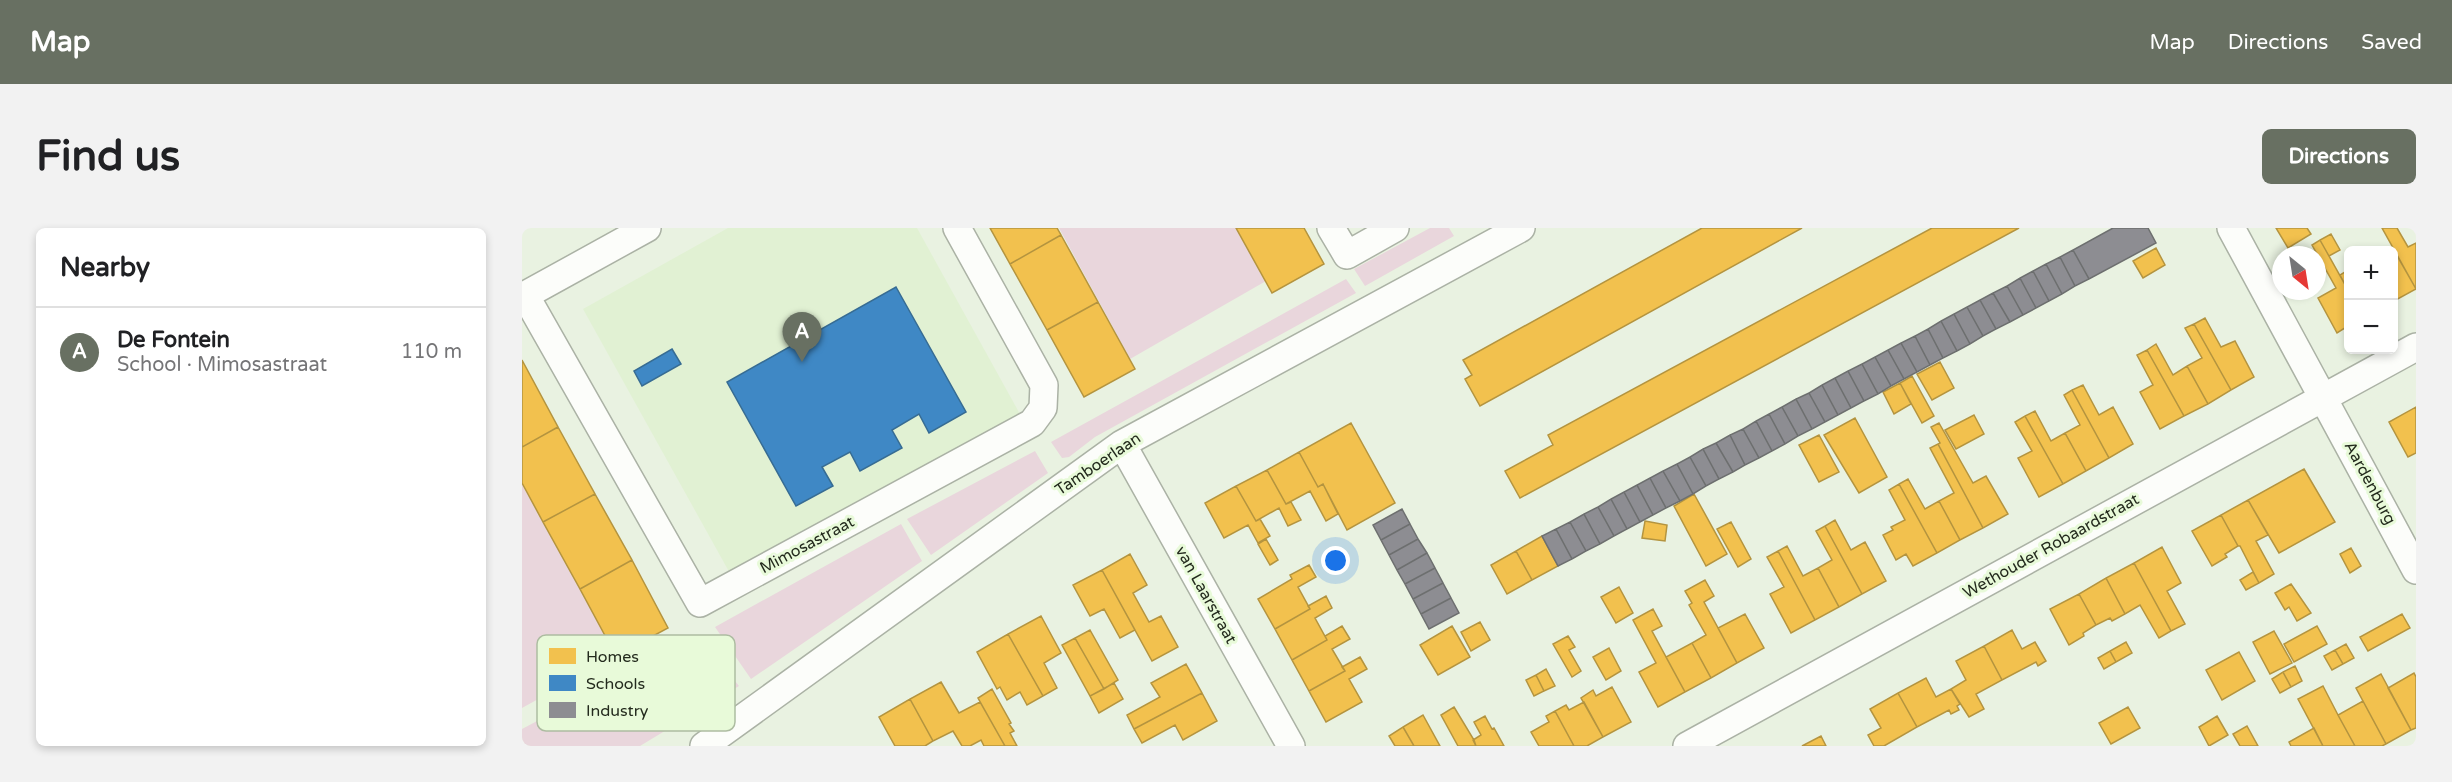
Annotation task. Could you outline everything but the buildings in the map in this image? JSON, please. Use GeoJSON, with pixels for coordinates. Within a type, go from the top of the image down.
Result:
{"type":"FeatureCollection","features":[{"type":"Feature","properties":{"kind":"street"},"geometry":{"type":"LineString","coordinates":[[523,296],[647,228]]}},
{"type":"Feature","properties":{"kind":"street","name":"Mimosastraat"},"geometry":{"type":"LineString","coordinates":[[523,296],[700,603],[1032,423],[1043,408],[1044,386],[957,228]]}},
{"type":"Feature","properties":{"kind":"street"},"geometry":{"type":"LineString","coordinates":[[1331,228],[1347,255],[1395,228]]}},
{"type":"Feature","properties":{"kind":"street","name":"Tamboerlaan"},"geometry":{"type":"LineString","coordinates":[[735,724],[1122,444],[1521,228]]}},
{"type":"Feature","properties":{"kind":"street","name":"Aardenburg"},"geometry":{"type":"LineString","coordinates":[[2231,228],[2416,570]]}},
{"type":"Feature","properties":{"kind":"street","name":"Wethouder Robaardstraat"},"geometry":{"type":"LineString","coordinates":[[1687,746],[2416,347]]}},
{"type":"Feature","properties":{"kind":"street","name":"van Laarstraat"},"geometry":{"type":"LineString","coordinates":[[1122,444],[1291,746]]}},
{"type":"Feature","properties":{"kind":"street","name":"Tamboerlaan"},"geometry":{"type":"LineString","coordinates":[[704,746],[725,731]]}},
{"type":"Feature","properties":{"kind":"shaded area"},"geometry":{"type":"Polygon","coordinates":[[[728,228],[917,228],[1021,416],[732,577],[583,309],[728,228]]]}},
{"type":"Feature","properties":{"kind":"shaded area"},"geometry":{"type":"Polygon","coordinates":[[[1059,228],[1237,228],[1266,281],[1130,359],[1059,228]]]}},
{"type":"Feature","properties":{"kind":"shaded area"},"geometry":{"type":"Polygon","coordinates":[[[1430,228],[1449,228],[1454,236],[1365,286],[1354,269],[1430,228]]]}},
{"type":"Feature","properties":{"kind":"shaded area"},"geometry":{"type":"Polygon","coordinates":[[[1346,279],[1356,293],[1095,437],[1069,457],[1062,458],[1051,442],[1346,279]]]}},
{"type":"Feature","properties":{"kind":"shaded area"},"geometry":{"type":"Polygon","coordinates":[[[1035,451],[1048,473],[931,555],[907,519],[1035,451]]]}},
{"type":"Feature","properties":{"kind":"shaded area"},"geometry":{"type":"Polygon","coordinates":[[[522,482],[605,635],[537,635],[537,700],[522,708],[522,482]]]}},
{"type":"Feature","properties":{"kind":"shaded area"},"geometry":{"type":"Polygon","coordinates":[[[901,524],[922,561],[751,679],[735,656],[735,635],[721,635],[715,627],[901,524]]]}},
{"type":"Feature","properties":{"kind":"shaded area"},"geometry":{"type":"Polygon","coordinates":[[[537,721],[537,731],[665,731],[640,746],[522,746],[522,729],[537,721]]]}},
{"type":"Feature","properties":{"kind":"place","name":"De Fontein"},"geometry":{"type":"Point","coordinates":[802,362]}}]}
